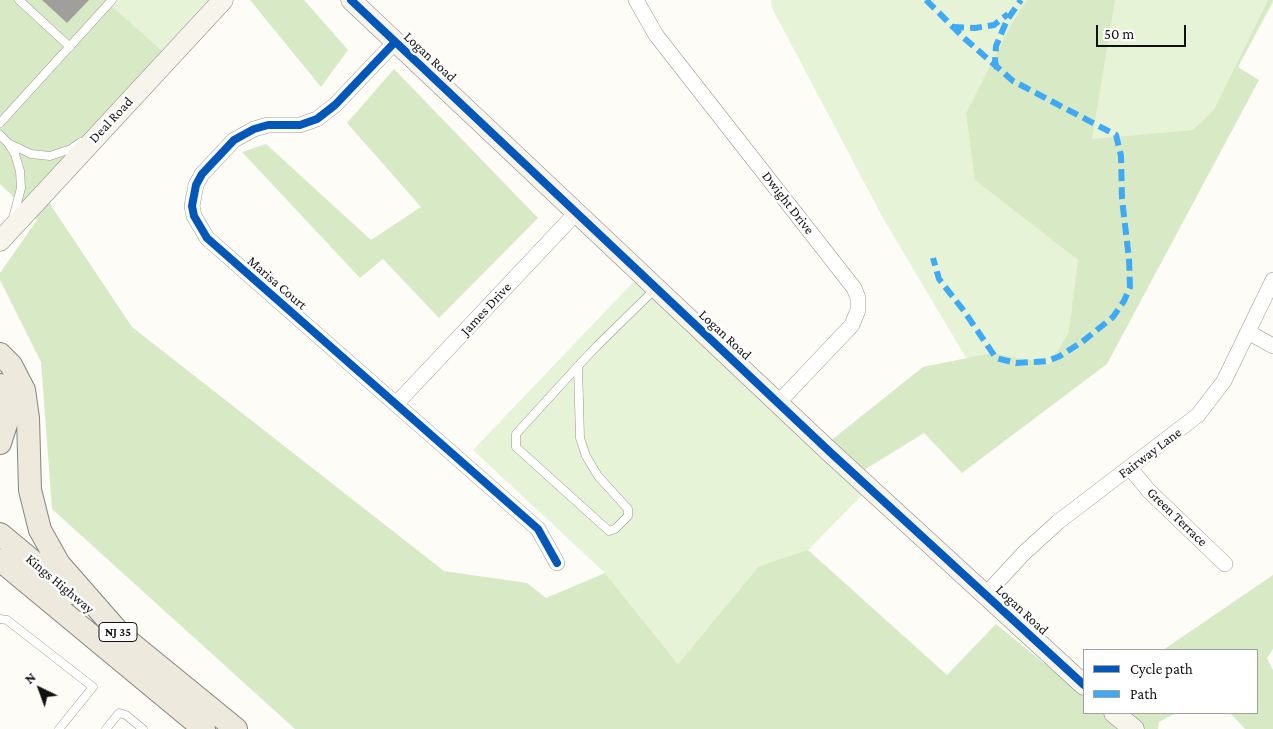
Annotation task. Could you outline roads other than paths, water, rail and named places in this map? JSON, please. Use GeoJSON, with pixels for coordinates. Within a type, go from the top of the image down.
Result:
{"type":"FeatureCollection","features":[{"type":"Feature","properties":{"kind":"main road"},"geometry":{"type":"LineString","coordinates":[[0,354],[11,366],[24,390],[28,418],[30,490],[40,530],[59,564],[122,636]]}},
{"type":"Feature","properties":{"kind":"main road"},"geometry":{"type":"LineString","coordinates":[[0,385],[7,403],[8,418],[0,443]]}},
{"type":"Feature","properties":{"kind":"main road","name":"Kings Highway"},"geometry":{"type":"LineString","coordinates":[[0,534],[236,729]]}},
{"type":"Feature","properties":{"kind":"main road","name":"Kings Highway"},"geometry":{"type":"LineString","coordinates":[[0,560],[204,729]]}},
{"type":"Feature","properties":{"kind":"main road"},"geometry":{"type":"LineString","coordinates":[[0,582],[58,608]]}},
{"type":"Feature","properties":{"kind":"street","name":"Deal Road"},"geometry":{"type":"LineString","coordinates":[[3,237],[223,0]]}},
{"type":"Feature","properties":{"kind":"street","name":"Logan Road"},"geometry":{"type":"LineString","coordinates":[[351,0],[778,403],[1083,684]]}},
{"type":"Feature","properties":{"kind":"street","name":"Dwight Drive"},"geometry":{"type":"LineString","coordinates":[[636,0],[656,35],[854,288],[858,298],[858,310],[852,325],[778,403]]}},
{"type":"Feature","properties":{"kind":"street","name":"Marisa Court"},"geometry":{"type":"LineString","coordinates":[[396,42],[335,105],[317,119],[300,125],[268,125],[254,129],[234,140],[202,174],[196,185],[192,206],[196,224],[207,238],[538,529],[557,563]]}},
{"type":"Feature","properties":{"kind":"street","name":"James Drive"},"geometry":{"type":"LineString","coordinates":[[396,404],[576,213]]}},
{"type":"Feature","properties":{"kind":"street","name":"Fairway Lane"},"geometry":{"type":"LineString","coordinates":[[986,594],[1024,553],[1058,522],[1188,425],[1206,406],[1224,381],[1273,280]]}},
{"type":"Feature","properties":{"kind":"street"},"geometry":{"type":"LineString","coordinates":[[1248,332],[1273,346]]}},
{"type":"Feature","properties":{"kind":"street","name":"Green Terrace"},"geometry":{"type":"LineString","coordinates":[[1130,468],[1149,491],[1225,564]]}},
{"type":"Feature","properties":{"kind":"street"},"geometry":{"type":"LineString","coordinates":[[1115,714],[1134,729]]}},
{"type":"Feature","properties":{"kind":"lane"},"geometry":{"type":"LineString","coordinates":[[19,0],[70,47]]}},
{"type":"Feature","properties":{"kind":"lane"},"geometry":{"type":"LineString","coordinates":[[0,123],[112,0]]}},
{"type":"Feature","properties":{"kind":"lane"},"geometry":{"type":"LineString","coordinates":[[0,135],[8,143],[31,154],[50,156],[71,149],[108,124]]}},
{"type":"Feature","properties":{"kind":"lane"},"geometry":{"type":"LineString","coordinates":[[3,237],[17,208],[21,188],[20,171],[8,143]]}},
{"type":"Feature","properties":{"kind":"lane"},"geometry":{"type":"LineString","coordinates":[[578,366],[580,438],[586,456],[598,476],[628,510],[628,516],[615,529],[609,531],[516,447],[516,434],[578,366],[656,288]]}},
{"type":"Feature","properties":{"kind":"lane"},"geometry":{"type":"LineString","coordinates":[[0,619],[7,620],[93,687],[59,729]]}},
{"type":"Feature","properties":{"kind":"lane"},"geometry":{"type":"LineString","coordinates":[[106,729],[119,713],[126,715],[143,729]]}}]}
